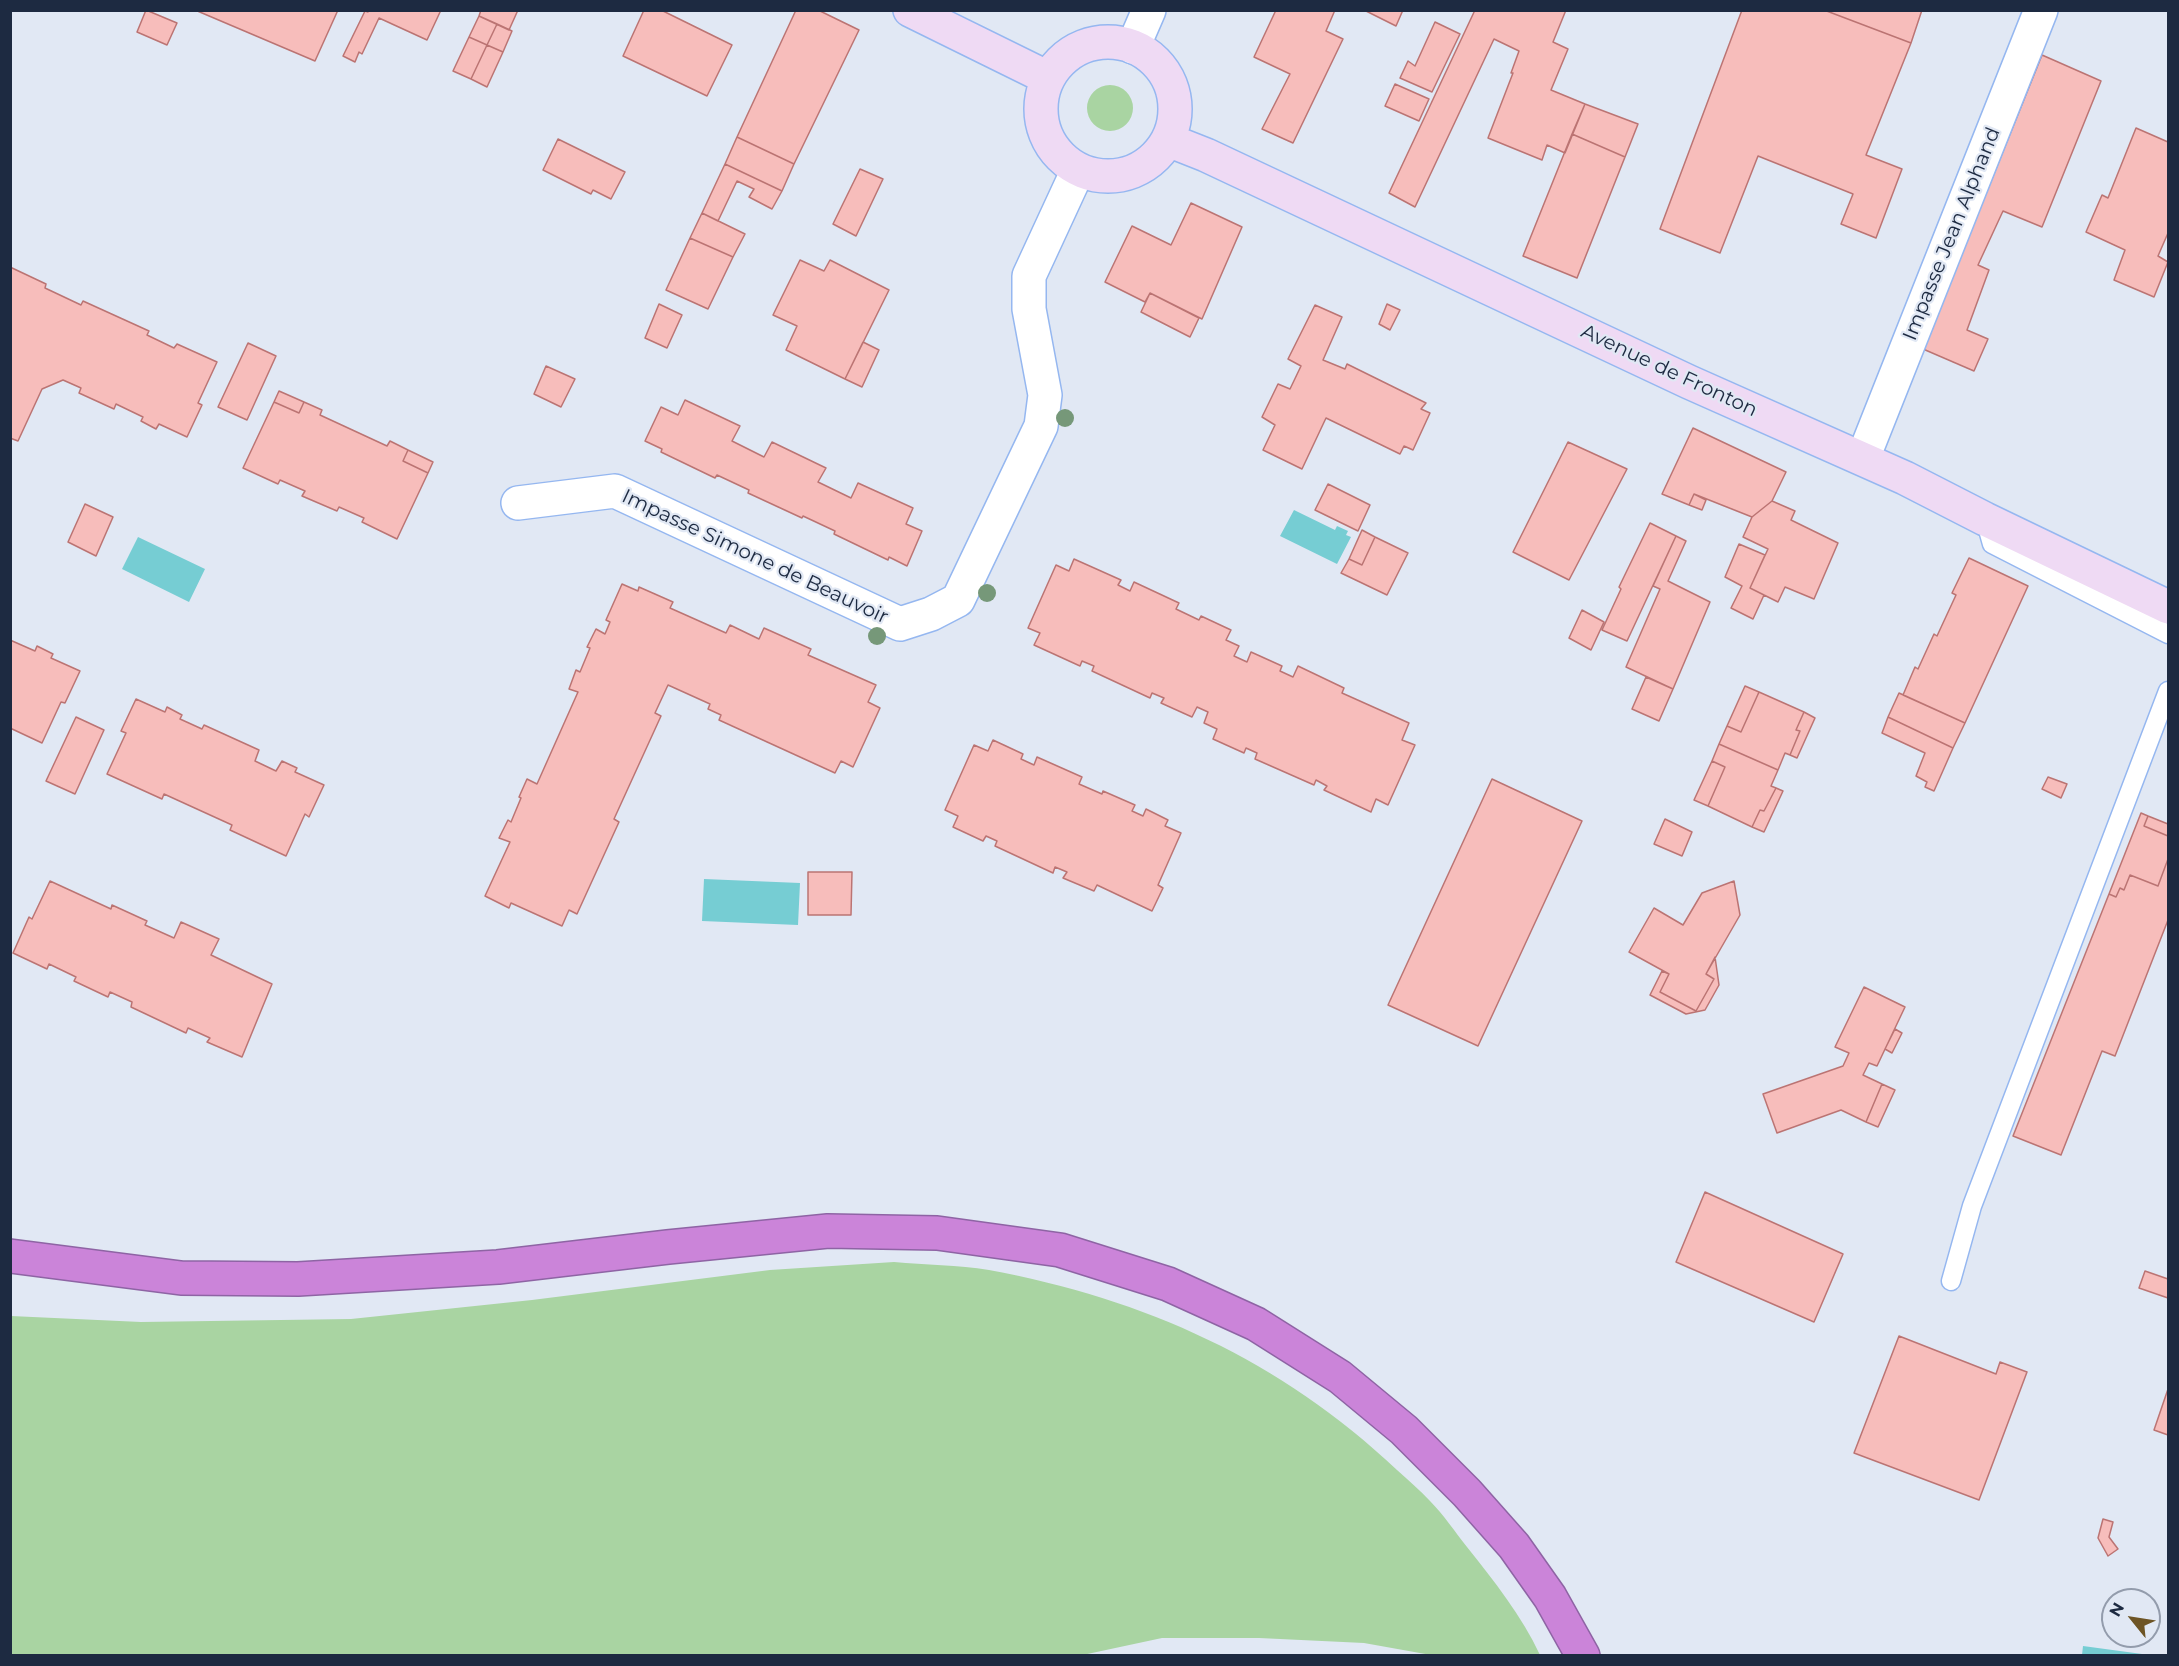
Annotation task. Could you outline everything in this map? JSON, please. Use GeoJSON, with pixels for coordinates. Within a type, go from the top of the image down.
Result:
{"type":"FeatureCollection","features":[{"type":"Feature","properties":{"kind":"highway"},"geometry":{"type":"LineString","coordinates":[[10,1256],[182,1278],[298,1279],[498,1267],[828,1231],[937,1233],[1060,1250],[1168,1284],[1256,1324],[1340,1377],[1404,1430],[1467,1493],[1514,1546],[1550,1597],[1582,1656]]}},
{"type":"Feature","properties":{"kind":"main road"},"geometry":{"type":"LineString","coordinates":[[910,10],[1048,78]]}},
{"type":"Feature","properties":{"kind":"main road"},"geometry":{"type":"LineString","coordinates":[[1109,42],[1133,47],[1152,58],[1167,75],[1174,96],[1175,118],[1168,140],[1152,160],[1129,173],[1103,176],[1078,170],[1057,154],[1044,130],[1041,104],[1048,78],[1059,63],[1074,51],[1091,44],[1109,42]]}},
{"type":"Feature","properties":{"kind":"main road","name":"Avenue de Fronton"},"geometry":{"type":"LineString","coordinates":[[1168,140],[1206,155],[1689,382],[1863,458],[2169,607]]}},
{"type":"Feature","properties":{"kind":"street"},"geometry":{"type":"LineString","coordinates":[[1133,47],[1149,10]]}},
{"type":"Feature","properties":{"kind":"street","name":"Impasse Jean Alphand"},"geometry":{"type":"LineString","coordinates":[[1863,458],[2041,10]]}},
{"type":"Feature","properties":{"kind":"street","name":"Impasse Simone de Beauvoir"},"geometry":{"type":"LineString","coordinates":[[518,503],[615,491],[900,624],[931,614],[958,600],[1041,426],[1045,395],[1029,309],[1029,276],[1078,170]]}},
{"type":"Feature","properties":{"kind":"lane"},"geometry":{"type":"LineString","coordinates":[[1985,519],[1992,544],[2169,634]]}},
{"type":"Feature","properties":{"kind":"lane"},"geometry":{"type":"LineString","coordinates":[[1951,1281],[1972,1206],[2169,691]]}},
{"type":"Feature","properties":{"kind":"green space"},"geometry":{"type":"Polygon","coordinates":[[[1110,85],[1119,86],[1126,92],[1132,99],[1132,117],[1126,124],[1119,130],[1110,131],[1101,130],[1094,124],[1088,117],[1087,108],[1088,99],[1094,92],[1101,86],[1110,85]]]}},
{"type":"Feature","properties":{"kind":"green space"},"geometry":{"type":"Polygon","coordinates":[[[894,1262],[989,1270],[1047,1282],[1156,1317],[1258,1366],[1306,1396],[1353,1431],[1426,1497],[1445,1518],[1507,1599],[1525,1626],[1540,1655],[1431,1655],[1364,1643],[1259,1638],[1162,1638],[1078,1656],[11,1655],[11,1316],[141,1322],[351,1319],[532,1300],[770,1270],[894,1262]]]}},
{"type":"Feature","properties":{"kind":"water"},"geometry":{"type":"Polygon","coordinates":[[[1294,510],[1335,530],[1337,526],[1348,531],[1346,535],[1351,537],[1337,564],[1280,536],[1294,510]]]}},
{"type":"Feature","properties":{"kind":"water"},"geometry":{"type":"Polygon","coordinates":[[[138,537],[205,569],[189,602],[122,569],[138,537]]]}},
{"type":"Feature","properties":{"kind":"water"},"geometry":{"type":"Polygon","coordinates":[[[704,879],[800,883],[798,925],[702,921],[704,879]]]}},
{"type":"Feature","properties":{"kind":"water"},"geometry":{"type":"Polygon","coordinates":[[[2083,1646],[2142,1654],[2142,1655],[2082,1655],[2083,1646]]]}},
{"type":"Feature","properties":{"kind":"building"},"geometry":{"type":"Polygon","coordinates":[[[146,10],[177,23],[167,45],[137,32],[146,10]]]}},
{"type":"Feature","properties":{"kind":"building"},"geometry":{"type":"Polygon","coordinates":[[[195,10],[338,10],[315,61],[195,10]]]}},
{"type":"Feature","properties":{"kind":"building"},"geometry":{"type":"Polygon","coordinates":[[[441,10],[427,40],[379,18],[362,54],[359,52],[355,62],[343,56],[365,11],[441,10]]]}},
{"type":"Feature","properties":{"kind":"building"},"geometry":{"type":"Polygon","coordinates":[[[481,10],[518,10],[509,30],[479,16],[481,10]]]}},
{"type":"Feature","properties":{"kind":"building"},"geometry":{"type":"Polygon","coordinates":[[[644,10],[661,10],[732,45],[707,96],[623,56],[644,10]]]}},
{"type":"Feature","properties":{"kind":"building"},"geometry":{"type":"Polygon","coordinates":[[[796,10],[818,10],[859,30],[794,164],[737,137],[796,10]]]}},
{"type":"Feature","properties":{"kind":"building"},"geometry":{"type":"Polygon","coordinates":[[[1276,10],[1335,10],[1326,31],[1343,39],[1293,143],[1262,129],[1290,74],[1254,57],[1276,10]]]}},
{"type":"Feature","properties":{"kind":"building"},"geometry":{"type":"Polygon","coordinates":[[[1364,10],[1403,10],[1396,26],[1364,10]]]}},
{"type":"Feature","properties":{"kind":"building"},"geometry":{"type":"Polygon","coordinates":[[[1475,10],[1566,10],[1553,42],[1568,49],[1551,90],[1585,104],[1565,153],[1547,145],[1542,160],[1488,138],[1519,51],[1494,39],[1415,207],[1389,193],[1475,10]]]}},
{"type":"Feature","properties":{"kind":"building"},"geometry":{"type":"Polygon","coordinates":[[[1742,10],[1824,10],[1911,43],[1866,155],[1902,169],[1876,238],[1841,224],[1853,194],[1758,156],[1720,253],[1660,229],[1742,10]]]}},
{"type":"Feature","properties":{"kind":"building"},"geometry":{"type":"Polygon","coordinates":[[[1824,10],[1922,10],[1911,43],[1824,10]]]}},
{"type":"Feature","properties":{"kind":"building"},"geometry":{"type":"Polygon","coordinates":[[[479,16],[497,24],[487,45],[469,37],[479,16]]]}},
{"type":"Feature","properties":{"kind":"building"},"geometry":{"type":"Polygon","coordinates":[[[1435,22],[1460,34],[1432,92],[1400,78],[1408,61],[1415,66],[1435,22]]]}},
{"type":"Feature","properties":{"kind":"building"},"geometry":{"type":"Polygon","coordinates":[[[497,24],[512,31],[503,52],[487,45],[497,24]]]}},
{"type":"Feature","properties":{"kind":"building"},"geometry":{"type":"Polygon","coordinates":[[[469,37],[487,45],[471,79],[453,71],[469,37]]]}},
{"type":"Feature","properties":{"kind":"building"},"geometry":{"type":"Polygon","coordinates":[[[487,45],[503,52],[487,87],[471,79],[487,45]]]}},
{"type":"Feature","properties":{"kind":"building"},"geometry":{"type":"Polygon","coordinates":[[[2042,55],[2101,81],[2042,227],[2003,211],[1978,265],[1989,270],[1967,330],[1988,339],[1974,371],[1923,349],[2042,55]]]}},
{"type":"Feature","properties":{"kind":"building"},"geometry":{"type":"Polygon","coordinates":[[[1395,84],[1429,99],[1419,121],[1385,106],[1395,84]]]}},
{"type":"Feature","properties":{"kind":"building"},"geometry":{"type":"Polygon","coordinates":[[[1585,104],[1638,124],[1625,157],[1572,134],[1585,104]]]}},
{"type":"Feature","properties":{"kind":"building"},"geometry":{"type":"Polygon","coordinates":[[[2136,128],[2168,142],[2168,233],[2158,256],[2168,262],[2154,297],[2114,280],[2125,250],[2086,232],[2102,195],[2108,198],[2136,128]]]}},
{"type":"Feature","properties":{"kind":"building"},"geometry":{"type":"Polygon","coordinates":[[[1572,134],[1625,157],[1577,278],[1523,256],[1572,134]]]}},
{"type":"Feature","properties":{"kind":"building"},"geometry":{"type":"Polygon","coordinates":[[[737,137],[794,164],[782,191],[725,164],[737,137]]]}},
{"type":"Feature","properties":{"kind":"building"},"geometry":{"type":"Polygon","coordinates":[[[558,139],[625,172],[611,199],[593,190],[591,194],[543,170],[558,139]]]}},
{"type":"Feature","properties":{"kind":"building"},"geometry":{"type":"Polygon","coordinates":[[[725,164],[782,191],[772,209],[749,197],[754,189],[737,181],[718,221],[702,213],[725,164]]]}},
{"type":"Feature","properties":{"kind":"building"},"geometry":{"type":"Polygon","coordinates":[[[860,169],[883,179],[856,236],[833,224],[860,169]]]}},
{"type":"Feature","properties":{"kind":"building"},"geometry":{"type":"Polygon","coordinates":[[[1191,203],[1242,227],[1202,319],[1150,293],[1145,302],[1105,282],[1132,226],[1171,245],[1191,203]]]}},
{"type":"Feature","properties":{"kind":"building"},"geometry":{"type":"Polygon","coordinates":[[[702,213],[745,234],[733,257],[690,238],[702,213]]]}},
{"type":"Feature","properties":{"kind":"building"},"geometry":{"type":"Polygon","coordinates":[[[690,238],[733,257],[708,309],[666,290],[690,238]]]}},
{"type":"Feature","properties":{"kind":"building"},"geometry":{"type":"Polygon","coordinates":[[[800,260],[824,271],[830,260],[889,290],[845,379],[786,350],[797,326],[773,315],[800,260]]]}},
{"type":"Feature","properties":{"kind":"building"},"geometry":{"type":"Polygon","coordinates":[[[10,267],[46,284],[45,288],[81,305],[83,301],[149,331],[147,335],[174,348],[177,344],[217,362],[198,403],[202,405],[187,437],[159,424],[156,429],[141,421],[143,417],[116,404],[114,409],[79,393],[81,388],[63,380],[42,389],[18,441],[10,438],[10,267]]]}},
{"type":"Feature","properties":{"kind":"building"},"geometry":{"type":"Polygon","coordinates":[[[1150,293],[1199,318],[1190,337],[1141,312],[1150,293]]]}},
{"type":"Feature","properties":{"kind":"building"},"geometry":{"type":"Polygon","coordinates":[[[659,304],[682,315],[667,348],[645,338],[659,304]]]}},
{"type":"Feature","properties":{"kind":"building"},"geometry":{"type":"Polygon","coordinates":[[[1387,304],[1400,310],[1390,330],[1379,324],[1387,304]]]}},
{"type":"Feature","properties":{"kind":"building"},"geometry":{"type":"Polygon","coordinates":[[[1315,305],[1342,317],[1323,360],[1345,369],[1347,364],[1426,403],[1421,409],[1430,413],[1413,450],[1404,446],[1400,454],[1326,418],[1302,469],[1263,450],[1275,425],[1262,417],[1278,384],[1290,389],[1301,366],[1288,359],[1315,305]]]}},
{"type":"Feature","properties":{"kind":"building"},"geometry":{"type":"Polygon","coordinates":[[[863,342],[879,350],[862,387],[845,379],[863,342]]]}},
{"type":"Feature","properties":{"kind":"building"},"geometry":{"type":"Polygon","coordinates":[[[248,343],[276,356],[247,420],[218,407],[248,343]]]}},
{"type":"Feature","properties":{"kind":"building"},"geometry":{"type":"Polygon","coordinates":[[[546,366],[575,379],[561,407],[534,394],[546,366]]]}},
{"type":"Feature","properties":{"kind":"building"},"geometry":{"type":"Polygon","coordinates":[[[279,391],[304,402],[299,413],[274,402],[279,391]]]}},
{"type":"Feature","properties":{"kind":"building"},"geometry":{"type":"Polygon","coordinates":[[[685,400],[740,426],[732,441],[764,457],[772,442],[826,468],[818,482],[851,498],[858,483],[913,508],[906,524],[922,531],[907,566],[889,557],[888,560],[834,534],[835,531],[748,493],[749,490],[717,475],[715,478],[661,452],[662,449],[645,441],[661,407],[678,415],[685,400]]]}},
{"type":"Feature","properties":{"kind":"building"},"geometry":{"type":"Polygon","coordinates":[[[274,402],[299,413],[304,402],[322,410],[320,415],[387,446],[390,441],[408,450],[403,461],[428,473],[397,539],[362,522],[364,518],[339,507],[337,511],[302,496],[305,491],[280,480],[278,484],[243,468],[274,402]]]}},
{"type":"Feature","properties":{"kind":"building"},"geometry":{"type":"Polygon","coordinates":[[[1693,428],[1786,472],[1772,501],[1752,517],[1694,494],[1689,505],[1662,494],[1693,428]]]}},
{"type":"Feature","properties":{"kind":"building"},"geometry":{"type":"Polygon","coordinates":[[[1568,442],[1627,469],[1569,580],[1513,552],[1568,442]]]}},
{"type":"Feature","properties":{"kind":"building"},"geometry":{"type":"Polygon","coordinates":[[[408,450],[433,462],[428,473],[403,461],[408,450]]]}},
{"type":"Feature","properties":{"kind":"building"},"geometry":{"type":"Polygon","coordinates":[[[1328,484],[1370,505],[1358,531],[1315,510],[1328,484]]]}},
{"type":"Feature","properties":{"kind":"building"},"geometry":{"type":"Polygon","coordinates":[[[1694,494],[1706,500],[1702,510],[1689,505],[1694,494]]]}},
{"type":"Feature","properties":{"kind":"building"},"geometry":{"type":"Polygon","coordinates":[[[1772,501],[1795,511],[1791,520],[1838,543],[1814,599],[1785,587],[1778,602],[1750,588],[1768,549],[1743,537],[1752,517],[1772,501]]]}},
{"type":"Feature","properties":{"kind":"building"},"geometry":{"type":"Polygon","coordinates":[[[85,504],[113,517],[96,556],[68,542],[85,504]]]}},
{"type":"Feature","properties":{"kind":"building"},"geometry":{"type":"Polygon","coordinates":[[[1650,523],[1676,536],[1627,641],[1602,630],[1621,589],[1619,587],[1650,523]]]}},
{"type":"Feature","properties":{"kind":"building"},"geometry":{"type":"Polygon","coordinates":[[[1362,530],[1375,537],[1362,565],[1349,559],[1362,530]]]}},
{"type":"Feature","properties":{"kind":"building"},"geometry":{"type":"Polygon","coordinates":[[[1676,536],[1686,541],[1668,581],[1710,602],[1673,689],[1626,667],[1660,589],[1653,586],[1676,536]]]}},
{"type":"Feature","properties":{"kind":"building"},"geometry":{"type":"Polygon","coordinates":[[[1375,537],[1408,553],[1387,595],[1341,573],[1349,559],[1362,565],[1375,537]]]}},
{"type":"Feature","properties":{"kind":"building"},"geometry":{"type":"Polygon","coordinates":[[[1739,544],[1765,555],[1750,588],[1764,595],[1753,619],[1731,608],[1742,586],[1725,577],[1739,544]]]}},
{"type":"Feature","properties":{"kind":"building"},"geometry":{"type":"Polygon","coordinates":[[[1969,558],[2028,586],[1965,723],[1903,695],[1915,667],[1918,669],[1934,634],[1937,636],[1956,595],[1952,593],[1969,558]]]}},
{"type":"Feature","properties":{"kind":"building"},"geometry":{"type":"Polygon","coordinates":[[[1074,559],[1121,580],[1118,585],[1130,591],[1134,582],[1179,603],[1176,609],[1199,620],[1201,616],[1231,630],[1226,640],[1239,646],[1234,656],[1247,662],[1251,652],[1282,666],[1280,671],[1293,677],[1298,666],[1344,688],[1342,693],[1409,723],[1402,740],[1415,745],[1388,805],[1376,799],[1371,812],[1324,790],[1327,786],[1316,780],[1314,785],[1255,759],[1257,753],[1246,748],[1244,753],[1213,739],[1217,729],[1204,723],[1208,712],[1197,707],[1192,717],[1161,703],[1164,698],[1152,693],[1150,698],[1092,671],[1094,666],[1082,661],[1080,666],[1034,645],[1040,633],[1028,628],[1056,565],[1069,571],[1074,559]]]}},
{"type":"Feature","properties":{"kind":"building"},"geometry":{"type":"Polygon","coordinates":[[[622,584],[638,591],[639,587],[673,602],[670,608],[726,633],[730,625],[759,639],[764,628],[811,649],[808,655],[876,685],[868,702],[880,708],[853,767],[841,761],[835,773],[719,720],[721,715],[708,709],[710,704],[668,685],[655,713],[661,716],[614,819],[619,822],[577,914],[569,910],[562,926],[511,903],[509,908],[485,896],[510,842],[499,838],[508,820],[511,822],[527,779],[537,784],[578,692],[569,689],[576,670],[580,672],[590,648],[587,647],[596,629],[605,634],[610,622],[606,620],[622,584]]]}},
{"type":"Feature","properties":{"kind":"building"},"geometry":{"type":"Polygon","coordinates":[[[1582,610],[1604,622],[1591,650],[1569,638],[1582,610]]]}},
{"type":"Feature","properties":{"kind":"building"},"geometry":{"type":"Polygon","coordinates":[[[10,640],[35,651],[37,646],[53,654],[51,658],[80,671],[65,703],[61,702],[42,743],[10,728],[10,640]]]}},
{"type":"Feature","properties":{"kind":"building"},"geometry":{"type":"Polygon","coordinates":[[[1646,677],[1673,689],[1659,721],[1632,709],[1646,677]]]}},
{"type":"Feature","properties":{"kind":"building"},"geometry":{"type":"Polygon","coordinates":[[[1745,686],[1759,692],[1741,732],[1727,726],[1745,686]]]}},
{"type":"Feature","properties":{"kind":"building"},"geometry":{"type":"Polygon","coordinates":[[[1759,692],[1804,712],[1796,730],[1800,731],[1790,755],[1785,753],[1778,770],[1719,744],[1727,726],[1741,732],[1759,692]]]}},
{"type":"Feature","properties":{"kind":"building"},"geometry":{"type":"Polygon","coordinates":[[[1899,693],[1965,723],[1953,748],[1888,717],[1899,693]]]}},
{"type":"Feature","properties":{"kind":"building"},"geometry":{"type":"Polygon","coordinates":[[[136,699],[165,712],[167,707],[182,715],[180,719],[202,729],[204,725],[259,750],[255,761],[276,771],[282,761],[297,768],[295,772],[324,785],[309,817],[305,814],[286,856],[230,830],[232,825],[164,794],[162,799],[107,774],[126,733],[121,731],[136,699]]]}},
{"type":"Feature","properties":{"kind":"building"},"geometry":{"type":"Polygon","coordinates":[[[1804,712],[1815,718],[1797,758],[1790,755],[1800,731],[1796,730],[1804,712]]]}},
{"type":"Feature","properties":{"kind":"building"},"geometry":{"type":"Polygon","coordinates":[[[76,717],[104,730],[75,794],[46,781],[76,717]]]}},
{"type":"Feature","properties":{"kind":"building"},"geometry":{"type":"Polygon","coordinates":[[[1888,717],[1953,748],[1934,791],[1925,787],[1927,782],[1916,776],[1925,753],[1882,733],[1888,717]]]}},
{"type":"Feature","properties":{"kind":"building"},"geometry":{"type":"Polygon","coordinates":[[[993,740],[1023,754],[1021,759],[1034,765],[1037,757],[1082,777],[1079,784],[1102,794],[1103,791],[1135,805],[1132,811],[1143,816],[1146,809],[1168,820],[1165,826],[1181,833],[1158,885],[1163,888],[1152,911],[1097,885],[1094,891],[1063,878],[1067,872],[1055,867],[1053,873],[995,846],[997,841],[986,836],[983,841],[953,827],[958,816],[945,810],[974,745],[988,751],[993,740]]]}},
{"type":"Feature","properties":{"kind":"building"},"geometry":{"type":"Polygon","coordinates":[[[1719,744],[1778,770],[1771,786],[1776,788],[1764,811],[1760,810],[1752,827],[1708,806],[1725,767],[1712,761],[1719,744]]]}},
{"type":"Feature","properties":{"kind":"building"},"geometry":{"type":"Polygon","coordinates":[[[1712,761],[1725,767],[1708,806],[1694,800],[1712,761]]]}},
{"type":"Feature","properties":{"kind":"building"},"geometry":{"type":"Polygon","coordinates":[[[2048,777],[2067,784],[2061,798],[2042,789],[2048,777]]]}},
{"type":"Feature","properties":{"kind":"building"},"geometry":{"type":"Polygon","coordinates":[[[1492,779],[1582,821],[1478,1046],[1388,1005],[1492,779]]]}},
{"type":"Feature","properties":{"kind":"building"},"geometry":{"type":"Polygon","coordinates":[[[1776,788],[1783,791],[1764,832],[1752,827],[1760,810],[1764,811],[1776,788]]]}},
{"type":"Feature","properties":{"kind":"building"},"geometry":{"type":"Polygon","coordinates":[[[2141,813],[2148,816],[2144,826],[2168,836],[2168,859],[2158,886],[2130,875],[2124,890],[2120,888],[2116,897],[2109,894],[2141,813]]]}},
{"type":"Feature","properties":{"kind":"building"},"geometry":{"type":"Polygon","coordinates":[[[2148,816],[2168,824],[2168,836],[2144,826],[2148,816]]]}},
{"type":"Feature","properties":{"kind":"building"},"geometry":{"type":"Polygon","coordinates":[[[1665,819],[1692,832],[1682,856],[1654,844],[1665,819]]]}},
{"type":"Feature","properties":{"kind":"building"},"geometry":{"type":"Polygon","coordinates":[[[2168,859],[2168,920],[2115,1056],[2102,1051],[2061,1155],[2013,1136],[2109,894],[2116,897],[2120,888],[2124,890],[2130,875],[2158,886],[2168,859]]]}},
{"type":"Feature","properties":{"kind":"building"},"geometry":{"type":"Polygon","coordinates":[[[808,872],[852,872],[851,915],[808,915],[808,872]]]}},
{"type":"Feature","properties":{"kind":"building"},"geometry":{"type":"Polygon","coordinates":[[[50,881],[111,909],[112,905],[147,921],[145,925],[174,938],[181,922],[219,939],[211,955],[272,984],[242,1057],[207,1042],[210,1038],[188,1028],[186,1033],[131,1007],[132,1002],[110,992],[108,997],[74,981],[76,977],[49,964],[47,969],[13,953],[29,917],[32,919],[50,881]]]}},
{"type":"Feature","properties":{"kind":"building"},"geometry":{"type":"Polygon","coordinates":[[[1734,881],[1740,915],[1706,974],[1714,979],[1696,1011],[1660,992],[1669,974],[1629,952],[1654,908],[1683,925],[1702,893],[1734,881]]]}},
{"type":"Feature","properties":{"kind":"building"},"geometry":{"type":"Polygon","coordinates":[[[1715,957],[1719,985],[1705,1010],[1686,1014],[1650,995],[1662,971],[1669,974],[1660,992],[1696,1011],[1714,979],[1706,974],[1715,957]]]}},
{"type":"Feature","properties":{"kind":"building"},"geometry":{"type":"Polygon","coordinates":[[[1864,987],[1905,1007],[1877,1066],[1869,1063],[1863,1075],[1882,1084],[1866,1122],[1841,1110],[1777,1133],[1763,1094],[1843,1066],[1849,1053],[1835,1047],[1864,987]]]}},
{"type":"Feature","properties":{"kind":"building"},"geometry":{"type":"Polygon","coordinates":[[[1895,1029],[1902,1033],[1892,1053],[1885,1049],[1895,1029]]]}},
{"type":"Feature","properties":{"kind":"building"},"geometry":{"type":"Polygon","coordinates":[[[1882,1084],[1895,1090],[1878,1127],[1866,1122],[1882,1084]]]}},
{"type":"Feature","properties":{"kind":"building"},"geometry":{"type":"Polygon","coordinates":[[[1705,1192],[1843,1254],[1814,1322],[1676,1262],[1705,1192]]]}},
{"type":"Feature","properties":{"kind":"building"},"geometry":{"type":"Polygon","coordinates":[[[2145,1271],[2168,1279],[2168,1298],[2139,1288],[2145,1271]]]}},
{"type":"Feature","properties":{"kind":"building"},"geometry":{"type":"Polygon","coordinates":[[[1899,1336],[1996,1374],[2000,1362],[2027,1372],[1979,1500],[1854,1453],[1899,1336]]]}},
{"type":"Feature","properties":{"kind":"building"},"geometry":{"type":"Polygon","coordinates":[[[2168,1389],[2168,1435],[2154,1430],[2168,1389]]]}},
{"type":"Feature","properties":{"kind":"building"},"geometry":{"type":"Polygon","coordinates":[[[2103,1519],[2113,1522],[2109,1537],[2118,1549],[2108,1556],[2098,1538],[2103,1519]]]}}]}
